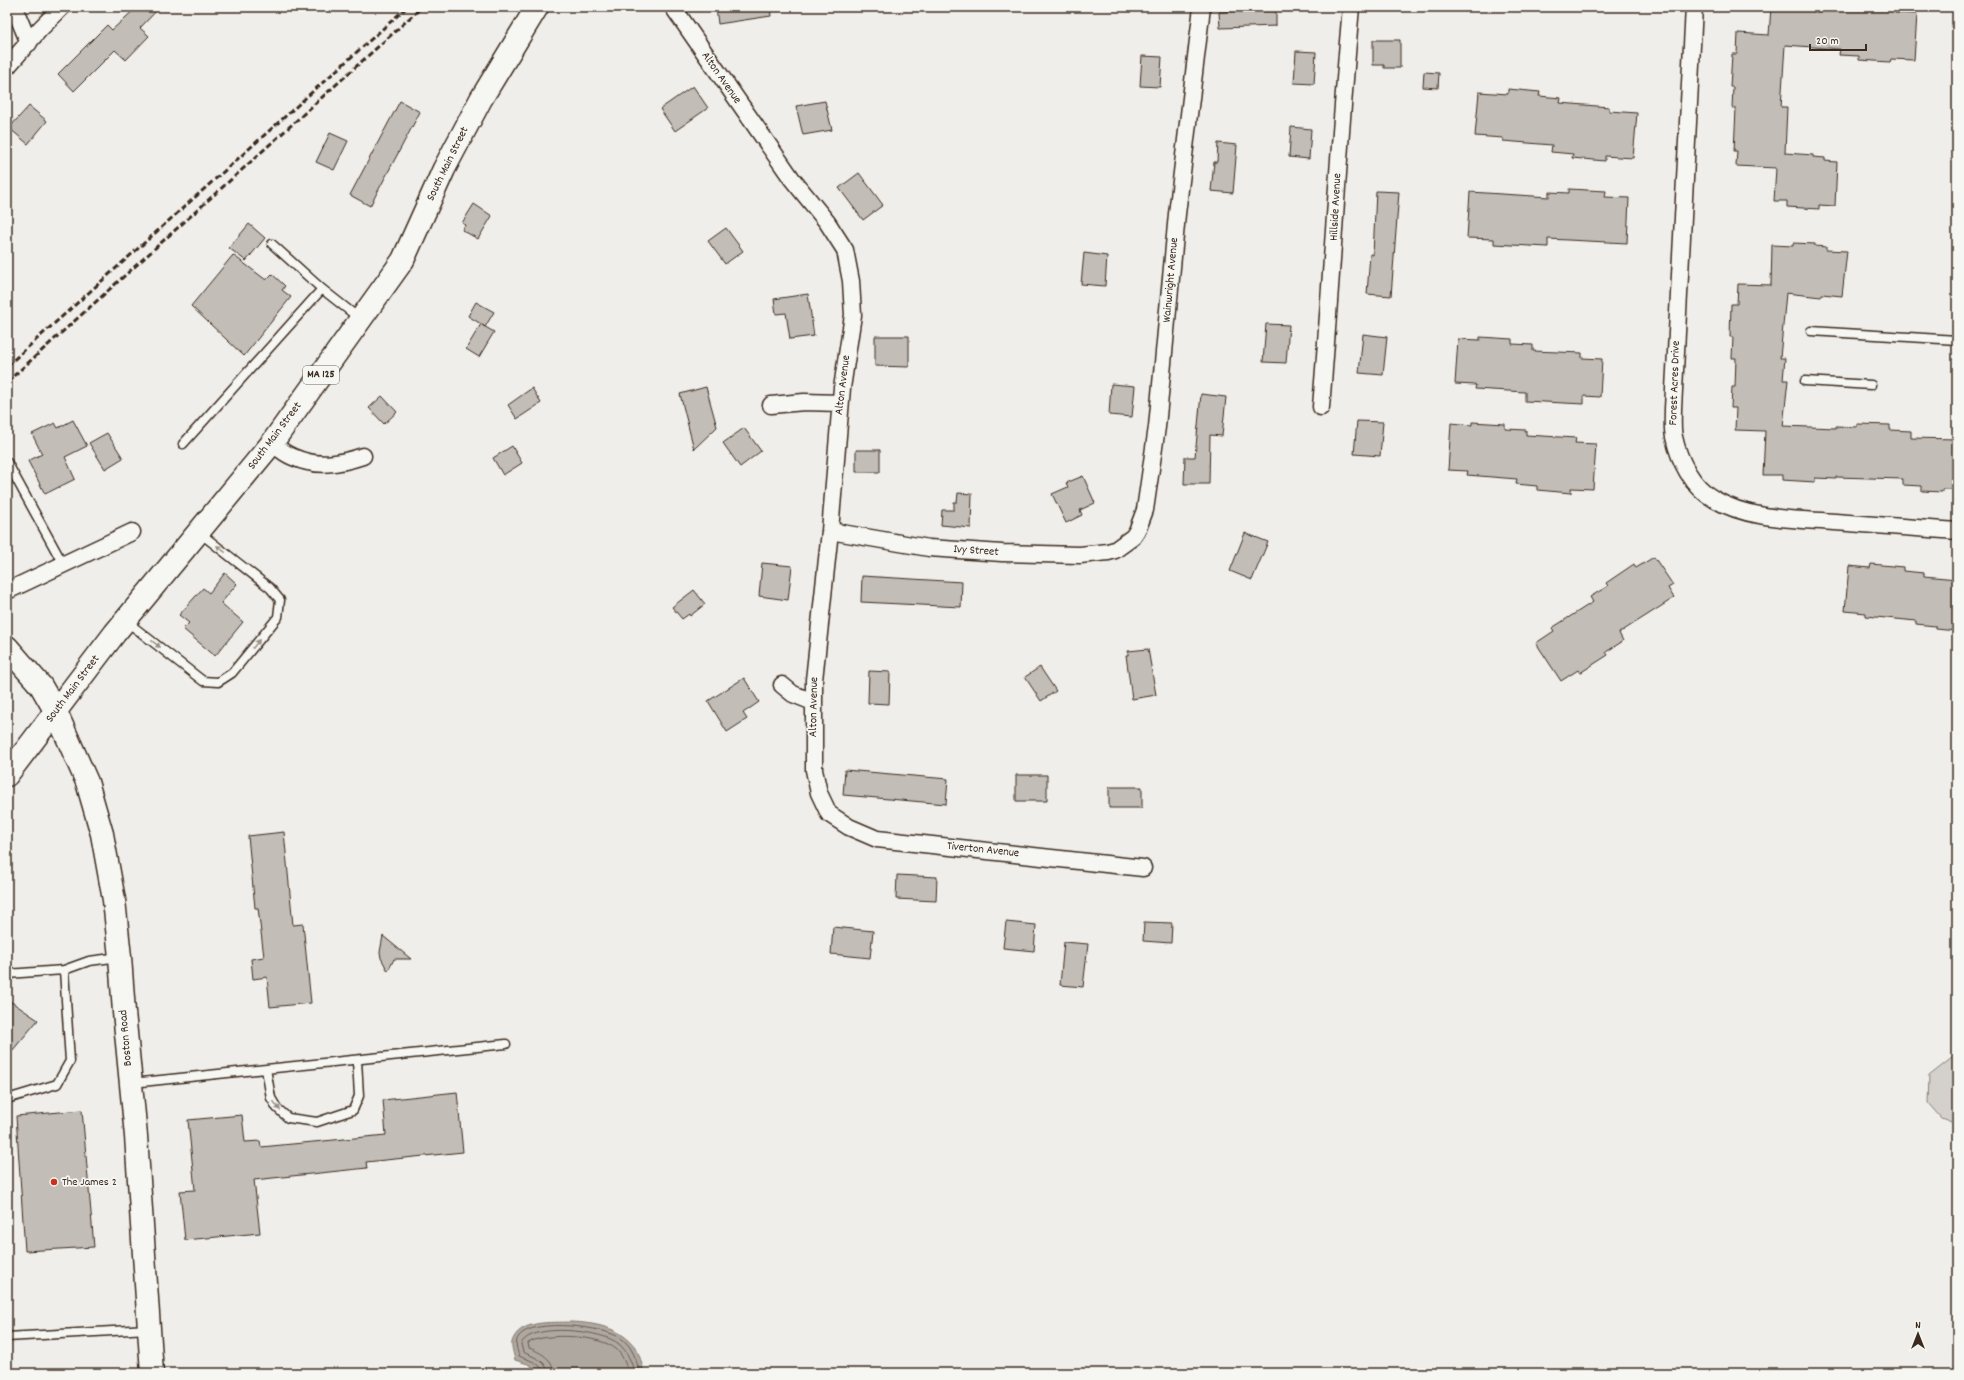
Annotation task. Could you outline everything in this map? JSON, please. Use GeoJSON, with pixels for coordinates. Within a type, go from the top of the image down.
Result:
{"type":"FeatureCollection","features":[{"type":"Feature","properties":{"kind":"main road","name":"South Main Street"},"geometry":{"type":"LineString","coordinates":[[7,775],[125,620],[272,443],[404,260],[444,169],[481,99],[537,7]]}},
{"type":"Feature","properties":{"kind":"main road","name":"Boston Road"},"geometry":{"type":"LineString","coordinates":[[7,647],[41,686],[56,712],[87,782],[102,834],[114,900],[120,956],[152,1373]]}},
{"type":"Feature","properties":{"kind":"street"},"geometry":{"type":"LineString","coordinates":[[14,7],[28,42]]}},
{"type":"Feature","properties":{"kind":"street"},"geometry":{"type":"LineString","coordinates":[[7,68],[28,42],[62,7]]}},
{"type":"Feature","properties":{"kind":"street","name":"Alton Avenue"},"geometry":{"type":"LineString","coordinates":[[673,7],[792,179],[827,222],[845,250],[851,280],[853,316],[840,403],[830,531],[813,702],[814,770],[819,793],[829,814]]}},
{"type":"Feature","properties":{"kind":"street","name":"Wainwright Avenue"},"geometry":{"type":"LineString","coordinates":[[1122,546],[1133,537],[1141,526],[1151,473],[1157,428],[1177,214],[1202,7]]}},
{"type":"Feature","properties":{"kind":"street","name":"Hillside Avenue"},"geometry":{"type":"LineString","coordinates":[[1321,407],[1330,305],[1341,115],[1351,7]]}},
{"type":"Feature","properties":{"kind":"street","name":"Forest Acres Drive"},"geometry":{"type":"LineString","coordinates":[[1694,7],[1673,409],[1673,435],[1679,456],[1686,471],[1699,487],[1713,499],[1746,513],[1780,518],[1957,531]]}},
{"type":"Feature","properties":{"kind":"street"},"geometry":{"type":"LineString","coordinates":[[771,405],[804,402],[840,403]]}},
{"type":"Feature","properties":{"kind":"street"},"geometry":{"type":"LineString","coordinates":[[272,443],[293,457],[317,464],[338,464],[363,456]]}},
{"type":"Feature","properties":{"kind":"street","name":"Ivy Street"},"geometry":{"type":"LineString","coordinates":[[830,531],[912,546],[1002,553],[1087,555],[1108,552],[1122,546]]}},
{"type":"Feature","properties":{"kind":"street"},"geometry":{"type":"LineString","coordinates":[[7,591],[132,532]]}},
{"type":"Feature","properties":{"kind":"street"},"geometry":{"type":"LineString","coordinates":[[782,684],[793,694],[813,702]]}},
{"type":"Feature","properties":{"kind":"street","name":"Tiverton Avenue"},"geometry":{"type":"LineString","coordinates":[[829,814],[849,827],[877,839],[1143,868]]}},
{"type":"Feature","properties":{"kind":"lane"},"geometry":{"type":"LineString","coordinates":[[272,244],[322,289],[361,319]]}},
{"type":"Feature","properties":{"kind":"lane"},"geometry":{"type":"LineString","coordinates":[[183,444],[322,289]]}},
{"type":"Feature","properties":{"kind":"lane"},"geometry":{"type":"LineString","coordinates":[[1812,331],[1957,340]]}},
{"type":"Feature","properties":{"kind":"lane"},"geometry":{"type":"LineString","coordinates":[[1805,381],[1871,385]]}},
{"type":"Feature","properties":{"kind":"lane"},"geometry":{"type":"LineString","coordinates":[[7,462],[63,564]]}},
{"type":"Feature","properties":{"kind":"lane"},"geometry":{"type":"LineString","coordinates":[[125,620],[203,681],[218,682],[232,673],[278,616],[280,600],[270,588],[198,531]]}},
{"type":"Feature","properties":{"kind":"lane"},"geometry":{"type":"LineString","coordinates":[[7,974],[64,970],[89,961],[120,956]]}},
{"type":"Feature","properties":{"kind":"lane"},"geometry":{"type":"LineString","coordinates":[[7,1099],[57,1084],[70,1061],[64,970]]}},
{"type":"Feature","properties":{"kind":"lane"},"geometry":{"type":"LineString","coordinates":[[131,1084],[506,1044]]}},
{"type":"Feature","properties":{"kind":"lane"},"geometry":{"type":"LineString","coordinates":[[266,1070],[271,1098],[277,1108],[288,1118],[317,1122],[353,1110],[359,1096],[357,1060]]}},
{"type":"Feature","properties":{"kind":"lane"},"geometry":{"type":"LineString","coordinates":[[7,1337],[149,1329]]}},
{"type":"Feature","properties":{"kind":"shaded area"},"geometry":{"type":"Polygon","coordinates":[[[1957,1054],[1957,1124],[1941,1118],[1928,1103],[1929,1076],[1957,1054]]]}},
{"type":"Feature","properties":{"kind":"water"},"geometry":{"type":"Polygon","coordinates":[[[571,1322],[606,1327],[622,1335],[629,1340],[637,1350],[644,1373],[541,1373],[528,1364],[515,1360],[512,1342],[522,1329],[537,1324],[571,1322]]]}},
{"type":"Feature","properties":{"kind":"building"},"geometry":{"type":"Polygon","coordinates":[[[137,7],[160,7],[140,28],[149,36],[126,60],[115,50],[74,91],[58,74],[107,25],[112,30],[137,7]]]}},
{"type":"Feature","properties":{"kind":"building"},"geometry":{"type":"Polygon","coordinates":[[[716,7],[770,7],[771,16],[718,24],[716,7]]]}},
{"type":"Feature","properties":{"kind":"building"},"geometry":{"type":"Polygon","coordinates":[[[1238,7],[1258,7],[1258,11],[1276,11],[1276,26],[1220,28],[1219,12],[1238,11],[1238,7]]]}},
{"type":"Feature","properties":{"kind":"building"},"geometry":{"type":"Polygon","coordinates":[[[1771,7],[1896,8],[1895,13],[1917,14],[1914,60],[1891,59],[1890,62],[1859,60],[1859,56],[1839,55],[1840,49],[1785,45],[1781,107],[1787,107],[1785,153],[1813,155],[1813,157],[1825,158],[1825,161],[1837,162],[1835,206],[1819,205],[1819,209],[1787,207],[1787,201],[1774,201],[1776,168],[1736,166],[1737,151],[1734,151],[1736,108],[1732,108],[1733,87],[1730,87],[1732,54],[1737,54],[1738,33],[1769,35],[1771,7]]]}},
{"type":"Feature","properties":{"kind":"building"},"geometry":{"type":"Polygon","coordinates":[[[1373,40],[1400,40],[1400,68],[1384,68],[1384,65],[1373,65],[1373,40]]]}},
{"type":"Feature","properties":{"kind":"building"},"geometry":{"type":"Polygon","coordinates":[[[1296,51],[1316,52],[1314,84],[1294,83],[1296,51]]]}},
{"type":"Feature","properties":{"kind":"building"},"geometry":{"type":"Polygon","coordinates":[[[1142,56],[1162,57],[1160,87],[1140,86],[1142,56]]]}},
{"type":"Feature","properties":{"kind":"building"},"geometry":{"type":"Polygon","coordinates":[[[1424,72],[1439,73],[1438,88],[1423,87],[1424,72]]]}},
{"type":"Feature","properties":{"kind":"building"},"geometry":{"type":"Polygon","coordinates":[[[693,86],[708,108],[675,131],[660,109],[693,86]]]}},
{"type":"Feature","properties":{"kind":"building"},"geometry":{"type":"Polygon","coordinates":[[[1508,89],[1540,92],[1539,96],[1561,98],[1560,103],[1609,107],[1609,111],[1637,113],[1633,158],[1605,156],[1605,161],[1572,158],[1573,154],[1551,152],[1552,145],[1503,141],[1503,138],[1475,136],[1479,92],[1508,94],[1508,89]]]}},
{"type":"Feature","properties":{"kind":"building"},"geometry":{"type":"Polygon","coordinates":[[[400,101],[420,112],[370,206],[350,195],[400,101]]]}},
{"type":"Feature","properties":{"kind":"building"},"geometry":{"type":"Polygon","coordinates":[[[825,101],[832,130],[803,135],[796,106],[825,101]]]}},
{"type":"Feature","properties":{"kind":"building"},"geometry":{"type":"Polygon","coordinates":[[[29,106],[47,121],[28,144],[9,128],[29,106]]]}},
{"type":"Feature","properties":{"kind":"building"},"geometry":{"type":"Polygon","coordinates":[[[1291,127],[1311,129],[1309,159],[1289,157],[1291,127]]]}},
{"type":"Feature","properties":{"kind":"building"},"geometry":{"type":"Polygon","coordinates":[[[330,133],[348,141],[334,170],[316,162],[330,133]]]}},
{"type":"Feature","properties":{"kind":"building"},"geometry":{"type":"Polygon","coordinates":[[[1218,143],[1237,145],[1233,193],[1211,191],[1214,162],[1217,162],[1218,143]]]}},
{"type":"Feature","properties":{"kind":"building"},"geometry":{"type":"Polygon","coordinates":[[[859,173],[883,205],[863,220],[839,188],[859,173]]]}},
{"type":"Feature","properties":{"kind":"building"},"geometry":{"type":"Polygon","coordinates":[[[1569,189],[1606,191],[1605,197],[1629,198],[1627,243],[1548,239],[1548,247],[1494,244],[1494,239],[1467,238],[1470,192],[1549,197],[1549,192],[1569,193],[1569,189]]]}},
{"type":"Feature","properties":{"kind":"building"},"geometry":{"type":"Polygon","coordinates":[[[1376,191],[1399,192],[1391,296],[1367,294],[1370,254],[1373,255],[1376,191]]]}},
{"type":"Feature","properties":{"kind":"building"},"geometry":{"type":"Polygon","coordinates":[[[474,204],[492,216],[478,239],[462,230],[465,225],[462,223],[474,204]]]}},
{"type":"Feature","properties":{"kind":"building"},"geometry":{"type":"Polygon","coordinates":[[[249,224],[265,238],[246,261],[229,248],[249,224]]]}},
{"type":"Feature","properties":{"kind":"building"},"geometry":{"type":"Polygon","coordinates":[[[726,228],[743,251],[725,264],[708,241],[726,228]]]}},
{"type":"Feature","properties":{"kind":"building"},"geometry":{"type":"Polygon","coordinates":[[[1793,243],[1815,244],[1815,246],[1826,247],[1826,250],[1847,251],[1842,296],[1822,294],[1821,297],[1786,293],[1780,358],[1785,358],[1783,380],[1788,380],[1783,426],[1836,428],[1836,426],[1857,427],[1857,424],[1890,425],[1890,430],[1911,431],[1911,438],[1957,439],[1957,489],[1942,489],[1942,492],[1922,491],[1922,486],[1903,485],[1903,479],[1836,477],[1836,479],[1815,478],[1815,482],[1782,480],[1782,475],[1763,475],[1765,431],[1735,430],[1736,408],[1731,408],[1732,387],[1735,387],[1736,358],[1732,358],[1733,337],[1730,337],[1731,304],[1737,304],[1738,284],[1771,285],[1772,245],[1793,246],[1793,243]]]}},
{"type":"Feature","properties":{"kind":"building"},"geometry":{"type":"Polygon","coordinates":[[[1084,253],[1107,256],[1105,286],[1081,284],[1084,253]]]}},
{"type":"Feature","properties":{"kind":"building"},"geometry":{"type":"Polygon","coordinates":[[[233,255],[266,280],[272,274],[285,286],[282,290],[291,297],[244,356],[191,306],[233,255]]]}},
{"type":"Feature","properties":{"kind":"building"},"geometry":{"type":"Polygon","coordinates":[[[808,294],[814,336],[790,339],[786,313],[776,314],[774,299],[808,294]]]}},
{"type":"Feature","properties":{"kind":"building"},"geometry":{"type":"Polygon","coordinates":[[[476,302],[494,312],[485,327],[494,332],[479,357],[466,349],[481,324],[468,316],[476,302]]]}},
{"type":"Feature","properties":{"kind":"building"},"geometry":{"type":"Polygon","coordinates":[[[1266,324],[1289,325],[1286,363],[1263,362],[1266,324]]]}},
{"type":"Feature","properties":{"kind":"building"},"geometry":{"type":"Polygon","coordinates":[[[1363,334],[1387,337],[1383,375],[1359,373],[1363,334]]]}},
{"type":"Feature","properties":{"kind":"building"},"geometry":{"type":"Polygon","coordinates":[[[875,336],[909,336],[909,367],[875,366],[875,336]]]}},
{"type":"Feature","properties":{"kind":"building"},"geometry":{"type":"Polygon","coordinates":[[[1480,337],[1512,339],[1512,344],[1533,345],[1533,351],[1582,353],[1582,358],[1602,359],[1600,397],[1584,396],[1584,404],[1525,401],[1525,392],[1475,389],[1476,385],[1455,384],[1458,339],[1480,340],[1480,337]]]}},
{"type":"Feature","properties":{"kind":"building"},"geometry":{"type":"Polygon","coordinates":[[[1111,384],[1135,386],[1132,417],[1109,415],[1111,384]]]}},
{"type":"Feature","properties":{"kind":"building"},"geometry":{"type":"Polygon","coordinates":[[[706,387],[717,427],[694,449],[680,394],[706,387]]]}},
{"type":"Feature","properties":{"kind":"building"},"geometry":{"type":"Polygon","coordinates":[[[532,388],[541,403],[517,419],[508,405],[532,388]]]}},
{"type":"Feature","properties":{"kind":"building"},"geometry":{"type":"Polygon","coordinates":[[[1201,394],[1226,397],[1222,436],[1210,435],[1209,484],[1184,484],[1185,457],[1195,457],[1201,394]]]}},
{"type":"Feature","properties":{"kind":"building"},"geometry":{"type":"Polygon","coordinates":[[[382,396],[397,412],[384,424],[369,408],[382,396]]]}},
{"type":"Feature","properties":{"kind":"building"},"geometry":{"type":"Polygon","coordinates":[[[73,420],[87,446],[65,457],[75,479],[45,494],[28,461],[42,454],[32,434],[55,423],[58,428],[73,420]]]}},
{"type":"Feature","properties":{"kind":"building"},"geometry":{"type":"Polygon","coordinates":[[[1357,421],[1383,422],[1380,456],[1354,454],[1357,421]]]}},
{"type":"Feature","properties":{"kind":"building"},"geometry":{"type":"Polygon","coordinates":[[[1472,422],[1505,424],[1505,429],[1526,430],[1526,435],[1576,438],[1575,443],[1596,444],[1593,489],[1571,488],[1571,493],[1537,490],[1537,486],[1516,484],[1517,479],[1467,475],[1468,471],[1448,470],[1451,423],[1472,425],[1472,422]]]}},
{"type":"Feature","properties":{"kind":"building"},"geometry":{"type":"Polygon","coordinates":[[[744,428],[761,451],[740,467],[723,443],[744,428]]]}},
{"type":"Feature","properties":{"kind":"building"},"geometry":{"type":"Polygon","coordinates":[[[107,433],[123,458],[105,469],[89,443],[107,433]]]}},
{"type":"Feature","properties":{"kind":"building"},"geometry":{"type":"Polygon","coordinates":[[[512,446],[522,463],[503,475],[493,458],[512,446]]]}},
{"type":"Feature","properties":{"kind":"building"},"geometry":{"type":"Polygon","coordinates":[[[856,450],[880,450],[880,472],[856,472],[856,450]]]}},
{"type":"Feature","properties":{"kind":"building"},"geometry":{"type":"Polygon","coordinates":[[[1083,476],[1095,503],[1080,510],[1082,515],[1066,523],[1052,494],[1068,487],[1066,483],[1083,476]]]}},
{"type":"Feature","properties":{"kind":"building"},"geometry":{"type":"Polygon","coordinates":[[[958,493],[972,494],[971,528],[941,525],[942,510],[954,510],[954,502],[957,502],[958,493]]]}},
{"type":"Feature","properties":{"kind":"building"},"geometry":{"type":"Polygon","coordinates":[[[1245,533],[1268,542],[1252,580],[1230,571],[1245,533]]]}},
{"type":"Feature","properties":{"kind":"building"},"geometry":{"type":"Polygon","coordinates":[[[1654,557],[1673,585],[1668,588],[1674,598],[1619,633],[1623,641],[1606,652],[1608,655],[1580,673],[1578,670],[1561,681],[1536,643],[1554,631],[1552,628],[1593,602],[1590,597],[1608,586],[1606,583],[1634,564],[1636,568],[1654,557]]]}},
{"type":"Feature","properties":{"kind":"building"},"geometry":{"type":"Polygon","coordinates":[[[762,563],[792,566],[788,600],[759,596],[762,563]]]}},
{"type":"Feature","properties":{"kind":"building"},"geometry":{"type":"Polygon","coordinates":[[[1871,564],[1903,567],[1903,571],[1924,573],[1924,576],[1957,579],[1957,631],[1935,629],[1935,626],[1916,624],[1916,621],[1866,616],[1866,613],[1845,611],[1849,566],[1870,568],[1871,564]]]}},
{"type":"Feature","properties":{"kind":"building"},"geometry":{"type":"Polygon","coordinates":[[[225,573],[237,584],[221,603],[243,622],[215,656],[183,629],[189,623],[179,615],[203,588],[209,593],[225,573]]]}},
{"type":"Feature","properties":{"kind":"building"},"geometry":{"type":"Polygon","coordinates":[[[862,576],[962,582],[961,607],[861,602],[862,576]]]}},
{"type":"Feature","properties":{"kind":"building"},"geometry":{"type":"Polygon","coordinates":[[[694,590],[705,604],[690,616],[689,614],[682,619],[672,607],[694,590]]]}},
{"type":"Feature","properties":{"kind":"building"},"geometry":{"type":"Polygon","coordinates":[[[1148,649],[1156,695],[1132,699],[1126,655],[1128,655],[1128,651],[1148,649]]]}},
{"type":"Feature","properties":{"kind":"building"},"geometry":{"type":"Polygon","coordinates":[[[1040,667],[1056,691],[1041,701],[1025,677],[1040,667]]]}},
{"type":"Feature","properties":{"kind":"building"},"geometry":{"type":"Polygon","coordinates":[[[869,671],[890,672],[889,704],[868,703],[869,671]]]}},
{"type":"Feature","properties":{"kind":"building"},"geometry":{"type":"Polygon","coordinates":[[[744,678],[759,702],[743,713],[747,719],[727,732],[708,701],[744,678]]]}},
{"type":"Feature","properties":{"kind":"building"},"geometry":{"type":"Polygon","coordinates":[[[845,770],[948,779],[946,804],[843,795],[845,770]]]}},
{"type":"Feature","properties":{"kind":"building"},"geometry":{"type":"Polygon","coordinates":[[[1016,775],[1047,775],[1047,801],[1016,801],[1016,775]]]}},
{"type":"Feature","properties":{"kind":"building"},"geometry":{"type":"Polygon","coordinates":[[[1109,787],[1142,787],[1142,808],[1109,808],[1109,787]]]}},
{"type":"Feature","properties":{"kind":"building"},"geometry":{"type":"Polygon","coordinates":[[[284,832],[293,925],[303,924],[311,1003],[270,1007],[267,977],[253,979],[251,959],[264,957],[258,908],[255,908],[248,836],[284,832]]]}},
{"type":"Feature","properties":{"kind":"building"},"geometry":{"type":"Polygon","coordinates":[[[897,875],[937,877],[936,901],[896,899],[897,875]]]}},
{"type":"Feature","properties":{"kind":"building"},"geometry":{"type":"Polygon","coordinates":[[[1006,922],[1036,925],[1034,951],[1003,948],[1006,922]]]}},
{"type":"Feature","properties":{"kind":"building"},"geometry":{"type":"Polygon","coordinates":[[[1144,922],[1172,923],[1171,943],[1143,941],[1144,922]]]}},
{"type":"Feature","properties":{"kind":"building"},"geometry":{"type":"Polygon","coordinates":[[[833,927],[873,931],[870,958],[831,954],[833,927]]]}},
{"type":"Feature","properties":{"kind":"building"},"geometry":{"type":"Polygon","coordinates":[[[383,936],[411,959],[394,959],[388,971],[381,958],[380,952],[383,936]]]}},
{"type":"Feature","properties":{"kind":"building"},"geometry":{"type":"Polygon","coordinates":[[[1064,942],[1088,944],[1083,987],[1060,985],[1064,942]]]}},
{"type":"Feature","properties":{"kind":"building"},"geometry":{"type":"Polygon","coordinates":[[[7,999],[38,1020],[7,1057],[7,999]]]}},
{"type":"Feature","properties":{"kind":"building"},"geometry":{"type":"Polygon","coordinates":[[[457,1092],[463,1152],[366,1162],[367,1168],[254,1180],[260,1233],[185,1240],[180,1191],[195,1190],[188,1120],[242,1115],[245,1142],[260,1141],[261,1147],[386,1135],[383,1100],[457,1092]]]}},
{"type":"Feature","properties":{"kind":"building","name":"The James 2"},"geometry":{"type":"Polygon","coordinates":[[[82,1110],[94,1247],[25,1251],[16,1116],[82,1110]]]}},
{"type":"Feature","properties":{"kind":"railway"},"geometry":{"type":"LineString","coordinates":[[7,366],[407,7]]}},
{"type":"Feature","properties":{"kind":"railway"},"geometry":{"type":"LineString","coordinates":[[7,382],[422,7]]}},
{"type":"Feature","properties":{"kind":"place","name":"The James 2"},"geometry":{"type":"Point","coordinates":[54,1182]}}]}
